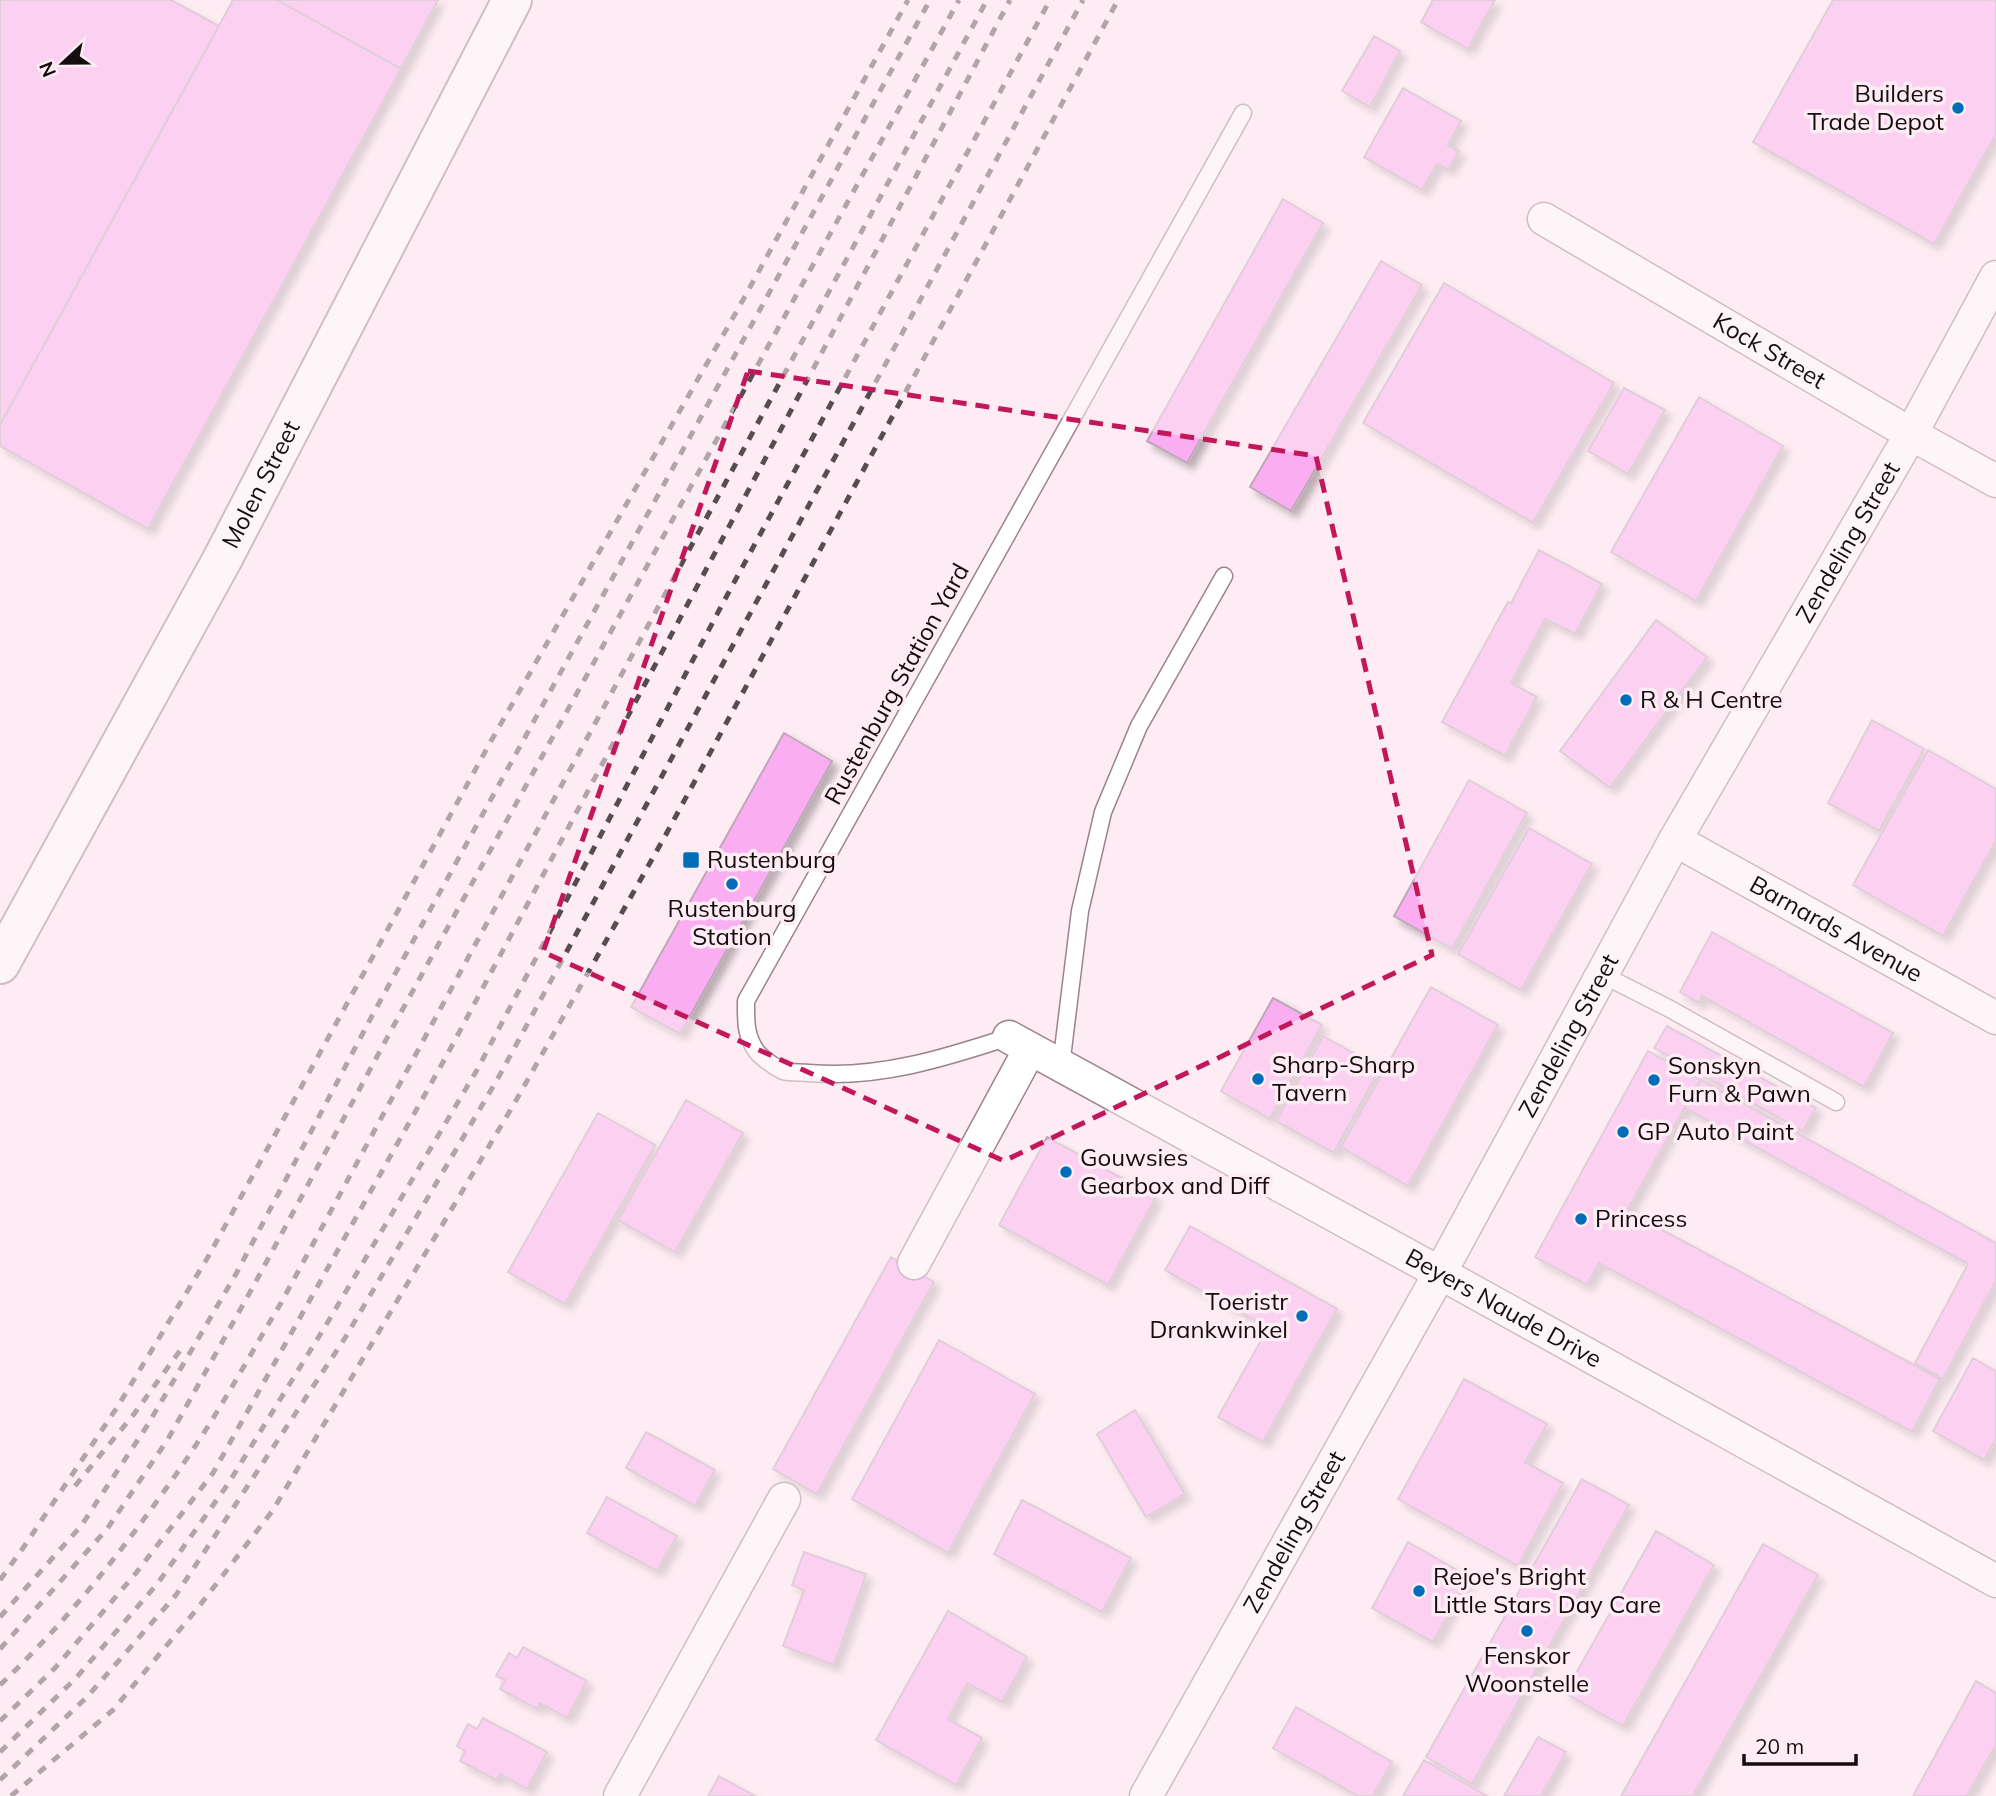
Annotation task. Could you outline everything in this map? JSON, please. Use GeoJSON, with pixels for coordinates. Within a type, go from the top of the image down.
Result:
{"type":"FeatureCollection","features":[{"type":"Feature","properties":{"kind":"street","name":"Molen Street"},"geometry":{"type":"LineString","coordinates":[[0,964],[223,558],[512,0]]}},
{"type":"Feature","properties":{"kind":"street","name":"Kock Street"},"geometry":{"type":"LineString","coordinates":[[1544,219],[1996,481]]}},
{"type":"Feature","properties":{"kind":"street","name":"Zendeling Street"},"geometry":{"type":"LineString","coordinates":[[1146,1796],[1440,1273],[1675,840],[1911,434],[1996,277]]}},
{"type":"Feature","properties":{"kind":"street","name":"Barnards Avenue"},"geometry":{"type":"LineString","coordinates":[[1675,840],[1996,1018]]}},
{"type":"Feature","properties":{"kind":"street","name":"Beyers Naude Drive"},"geometry":{"type":"LineString","coordinates":[[1020,1043],[1996,1581]]}},
{"type":"Feature","properties":{"kind":"street"},"geometry":{"type":"LineString","coordinates":[[914,1263],[1020,1043]]}},
{"type":"Feature","properties":{"kind":"street"},"geometry":{"type":"LineString","coordinates":[[620,1796],[784,1499]]}},
{"type":"Feature","properties":{"kind":"lane","name":"Rustenburg Station Yard"},"geometry":{"type":"LineString","coordinates":[[1020,1043],[867,1072],[825,1074],[783,1071],[758,1053],[746,1031],[746,1001],[1243,113]]}},
{"type":"Feature","properties":{"kind":"lane"},"geometry":{"type":"LineString","coordinates":[[1061,1066],[1080,911],[1103,812],[1139,726],[1224,576]]}},
{"type":"Feature","properties":{"kind":"lane"},"geometry":{"type":"LineString","coordinates":[[1603,975],[1670,1009],[1836,1102]]}},
{"type":"Feature","properties":{"kind":"highlighted area"},"geometry":{"type":"Polygon","coordinates":[[[748,371],[1316,456],[1432,955],[1004,1161],[543,952],[748,371]]]}},
{"type":"Feature","properties":{"kind":"building"},"geometry":{"type":"Polygon","coordinates":[[[0,0],[171,0],[219,26],[0,425],[0,0]]]}},
{"type":"Feature","properties":{"kind":"building"},"geometry":{"type":"Polygon","coordinates":[[[233,0],[277,0],[401,69],[148,529],[0,446],[0,425],[233,0]]]}},
{"type":"Feature","properties":{"kind":"building"},"geometry":{"type":"Polygon","coordinates":[[[277,0],[438,0],[401,69],[277,0]]]}},
{"type":"Feature","properties":{"kind":"building"},"geometry":{"type":"Polygon","coordinates":[[[1433,0],[1495,0],[1468,49],[1421,22],[1433,0]]]}},
{"type":"Feature","properties":{"kind":"building"},"geometry":{"type":"Polygon","coordinates":[[[1833,0],[1996,0],[1996,134],[1934,244],[1753,142],[1833,0]]]}},
{"type":"Feature","properties":{"kind":"building"},"geometry":{"type":"Polygon","coordinates":[[[1374,36],[1400,51],[1370,107],[1342,91],[1374,36]]]}},
{"type":"Feature","properties":{"kind":"building"},"geometry":{"type":"Polygon","coordinates":[[[1403,88],[1461,121],[1448,145],[1459,151],[1448,170],[1437,164],[1422,190],[1364,157],[1403,88]]]}},
{"type":"Feature","properties":{"kind":"building"},"geometry":{"type":"Polygon","coordinates":[[[1283,199],[1323,223],[1187,463],[1147,441],[1283,199]]]}},
{"type":"Feature","properties":{"kind":"building"},"geometry":{"type":"Polygon","coordinates":[[[1381,261],[1422,285],[1291,511],[1250,487],[1381,261]]]}},
{"type":"Feature","properties":{"kind":"building"},"geometry":{"type":"Polygon","coordinates":[[[1444,283],[1614,383],[1533,523],[1363,423],[1444,283]]]}},
{"type":"Feature","properties":{"kind":"building"},"geometry":{"type":"Polygon","coordinates":[[[1624,388],[1665,410],[1628,474],[1588,451],[1624,388]]]}},
{"type":"Feature","properties":{"kind":"building"},"geometry":{"type":"Polygon","coordinates":[[[1699,397],[1783,446],[1696,601],[1611,552],[1699,397]]]}},
{"type":"Feature","properties":{"kind":"building"},"geometry":{"type":"Polygon","coordinates":[[[1539,550],[1602,584],[1575,634],[1545,619],[1511,683],[1537,697],[1505,756],[1442,722],[1539,550]]]}},
{"type":"Feature","properties":{"kind":"building"},"geometry":{"type":"Polygon","coordinates":[[[1656,620],[1707,657],[1610,788],[1560,751],[1656,620]]]}},
{"type":"Feature","properties":{"kind":"building"},"geometry":{"type":"Polygon","coordinates":[[[1872,720],[1924,749],[1879,831],[1828,803],[1872,720]]]}},
{"type":"Feature","properties":{"kind":"building","name":"Rustenburg Station"},"geometry":{"type":"Polygon","coordinates":[[[784,733],[832,761],[680,1034],[631,1007],[784,733]]]}},
{"type":"Feature","properties":{"kind":"building"},"geometry":{"type":"Polygon","coordinates":[[[1928,750],[1996,789],[1996,841],[1943,936],[1853,885],[1928,750]]]}},
{"type":"Feature","properties":{"kind":"building"},"geometry":{"type":"Polygon","coordinates":[[[1469,780],[1527,813],[1452,949],[1394,916],[1469,780]]]}},
{"type":"Feature","properties":{"kind":"building"},"geometry":{"type":"Polygon","coordinates":[[[1529,828],[1592,864],[1521,990],[1458,954],[1529,828]]]}},
{"type":"Feature","properties":{"kind":"building"},"geometry":{"type":"Polygon","coordinates":[[[1712,932],[1893,1033],[1864,1087],[1702,996],[1699,1003],[1680,992],[1712,932]]]}},
{"type":"Feature","properties":{"kind":"building"},"geometry":{"type":"Polygon","coordinates":[[[1431,987],[1498,1025],[1408,1186],[1341,1147],[1431,987]]]}},
{"type":"Feature","properties":{"kind":"building"},"geometry":{"type":"Polygon","coordinates":[[[1273,998],[1322,1025],[1270,1119],[1221,1091],[1273,998]]]}},
{"type":"Feature","properties":{"kind":"building"},"geometry":{"type":"Polygon","coordinates":[[[1667,1026],[1816,1108],[1803,1131],[1654,1048],[1667,1026]]]}},
{"type":"Feature","properties":{"kind":"building"},"geometry":{"type":"Polygon","coordinates":[[[1323,1036],[1380,1068],[1334,1153],[1276,1121],[1323,1036]]]}},
{"type":"Feature","properties":{"kind":"building"},"geometry":{"type":"Polygon","coordinates":[[[1648,1051],[1700,1080],[1627,1211],[1940,1379],[1912,1432],[1599,1263],[1587,1285],[1535,1257],[1648,1051]]]}},
{"type":"Feature","properties":{"kind":"building"},"geometry":{"type":"Polygon","coordinates":[[[1701,1080],[1996,1243],[1996,1281],[1943,1379],[1915,1363],[1968,1264],[1685,1108],[1701,1080]]]}},
{"type":"Feature","properties":{"kind":"building"},"geometry":{"type":"Polygon","coordinates":[[[686,1100],[743,1133],[675,1252],[618,1220],[686,1100]]]}},
{"type":"Feature","properties":{"kind":"building"},"geometry":{"type":"Polygon","coordinates":[[[598,1113],[655,1145],[565,1304],[508,1272],[598,1113]]]}},
{"type":"Feature","properties":{"kind":"building"},"geometry":{"type":"Polygon","coordinates":[[[1047,1137],[1156,1197],[1108,1285],[999,1225],[1047,1137]]]}},
{"type":"Feature","properties":{"kind":"building"},"geometry":{"type":"Polygon","coordinates":[[[1190,1226],[1337,1309],[1263,1442],[1218,1417],[1268,1328],[1165,1270],[1190,1226]]]}},
{"type":"Feature","properties":{"kind":"building"},"geometry":{"type":"Polygon","coordinates":[[[891,1257],[934,1282],[817,1494],[773,1469],[891,1257]]]}},
{"type":"Feature","properties":{"kind":"building"},"geometry":{"type":"Polygon","coordinates":[[[939,1340],[1035,1394],[948,1553],[852,1499],[939,1340]]]}},
{"type":"Feature","properties":{"kind":"building"},"geometry":{"type":"Polygon","coordinates":[[[1973,1358],[1996,1371],[1996,1439],[1984,1460],[1933,1431],[1973,1358]]]}},
{"type":"Feature","properties":{"kind":"building"},"geometry":{"type":"Polygon","coordinates":[[[1464,1379],[1547,1424],[1525,1462],[1563,1483],[1518,1566],[1398,1499],[1464,1379]]]}},
{"type":"Feature","properties":{"kind":"building"},"geometry":{"type":"Polygon","coordinates":[[[1135,1410],[1185,1494],[1146,1517],[1097,1434],[1135,1410]]]}},
{"type":"Feature","properties":{"kind":"building"},"geometry":{"type":"Polygon","coordinates":[[[646,1432],[715,1470],[695,1506],[626,1468],[646,1432]]]}},
{"type":"Feature","properties":{"kind":"building","name":"Fenskor Woonstelle"},"geometry":{"type":"Polygon","coordinates":[[[1582,1479],[1629,1505],[1472,1784],[1426,1757],[1582,1479]]]}},
{"type":"Feature","properties":{"kind":"building"},"geometry":{"type":"Polygon","coordinates":[[[607,1497],[677,1536],[657,1571],[587,1533],[607,1497]]]}},
{"type":"Feature","properties":{"kind":"building"},"geometry":{"type":"Polygon","coordinates":[[[1022,1500],[1131,1558],[1102,1612],[994,1554],[1022,1500]]]}},
{"type":"Feature","properties":{"kind":"building"},"geometry":{"type":"Polygon","coordinates":[[[1656,1531],[1714,1565],[1623,1726],[1565,1693],[1656,1531]]]}},
{"type":"Feature","properties":{"kind":"building"},"geometry":{"type":"Polygon","coordinates":[[[1408,1542],[1469,1577],[1433,1642],[1372,1608],[1408,1542]]]}},
{"type":"Feature","properties":{"kind":"building"},"geometry":{"type":"Polygon","coordinates":[[[1763,1544],[1818,1575],[1693,1796],[1621,1796],[1763,1544]]]}},
{"type":"Feature","properties":{"kind":"building"},"geometry":{"type":"Polygon","coordinates":[[[804,1552],[866,1574],[834,1665],[783,1646],[804,1590],[792,1585],[804,1552]]]}},
{"type":"Feature","properties":{"kind":"building"},"geometry":{"type":"Polygon","coordinates":[[[948,1611],[1027,1657],[1002,1702],[967,1683],[948,1719],[982,1738],[956,1785],[876,1740],[948,1611]]]}},
{"type":"Feature","properties":{"kind":"building"},"geometry":{"type":"Polygon","coordinates":[[[523,1647],[587,1681],[567,1718],[540,1703],[537,1709],[500,1689],[505,1680],[496,1676],[509,1653],[517,1658],[523,1647]]]}},
{"type":"Feature","properties":{"kind":"building"},"geometry":{"type":"Polygon","coordinates":[[[1976,1681],[1996,1693],[1996,1749],[1994,1748],[1967,1796],[1913,1796],[1976,1681]]]}},
{"type":"Feature","properties":{"kind":"building"},"geometry":{"type":"Polygon","coordinates":[[[1296,1707],[1392,1762],[1373,1796],[1358,1796],[1273,1748],[1296,1707]]]}},
{"type":"Feature","properties":{"kind":"building"},"geometry":{"type":"Polygon","coordinates":[[[483,1718],[547,1752],[527,1789],[500,1774],[496,1780],[460,1761],[465,1751],[457,1746],[468,1724],[477,1729],[483,1718]]]}},
{"type":"Feature","properties":{"kind":"building"},"geometry":{"type":"Polygon","coordinates":[[[1538,1737],[1566,1752],[1541,1796],[1504,1796],[1538,1737]]]}},
{"type":"Feature","properties":{"kind":"building"},"geometry":{"type":"Polygon","coordinates":[[[1424,1760],[1487,1796],[1403,1796],[1424,1760]]]}},
{"type":"Feature","properties":{"kind":"building"},"geometry":{"type":"Polygon","coordinates":[[[719,1776],[755,1796],[708,1796],[719,1776]]]}},
{"type":"Feature","properties":{"kind":"railway"},"geometry":{"type":"LineString","coordinates":[[0,1580],[118,1406],[208,1257],[491,741],[738,309],[908,0]]}},
{"type":"Feature","properties":{"kind":"railway"},"geometry":{"type":"LineString","coordinates":[[0,1617],[81,1526],[147,1426],[236,1274],[373,1014],[930,0]]}},
{"type":"Feature","properties":{"kind":"railway"},"geometry":{"type":"LineString","coordinates":[[0,1649],[107,1529],[168,1439],[959,0]]}},
{"type":"Feature","properties":{"kind":"railway"},"geometry":{"type":"LineString","coordinates":[[0,1685],[77,1604],[124,1545],[190,1454],[237,1379],[281,1303],[987,0]]}},
{"type":"Feature","properties":{"kind":"railway"},"geometry":{"type":"LineString","coordinates":[[0,1721],[55,1668],[136,1573],[213,1473],[447,1055],[1010,0]]}},
{"type":"Feature","properties":{"kind":"railway"},"geometry":{"type":"LineString","coordinates":[[0,1752],[76,1678],[158,1583],[228,1484],[326,1325],[477,1070],[724,601],[1050,0]]}},
{"type":"Feature","properties":{"kind":"railway"},"geometry":{"type":"LineString","coordinates":[[0,1780],[88,1696],[176,1595],[345,1338],[497,1080],[1083,0]]}},
{"type":"Feature","properties":{"kind":"railway"},"geometry":{"type":"LineString","coordinates":[[11,1796],[113,1710],[197,1609],[273,1510],[514,1104],[664,838],[1118,0]]}},
{"type":"Feature","properties":{"kind":"railway"},"geometry":{"type":"LineString","coordinates":[[75,1486],[134,1414],[184,1345]]}},
{"type":"Feature","properties":{"kind":"place","name":"Builders Trade Depot"},"geometry":{"type":"Point","coordinates":[1958,108]}},
{"type":"Feature","properties":{"kind":"place","name":"R & H Centre"},"geometry":{"type":"Point","coordinates":[1626,700]}},
{"type":"Feature","properties":{"kind":"place","name":"Rustenburg"},"geometry":{"type":"Point","coordinates":[691,860]}},
{"type":"Feature","properties":{"kind":"place","name":"Rustenburg Station"},"geometry":{"type":"Point","coordinates":[732,884]}},
{"type":"Feature","properties":{"kind":"place","name":"Sharp-Sharp Tavern"},"geometry":{"type":"Point","coordinates":[1258,1079]}},
{"type":"Feature","properties":{"kind":"place","name":"Sonskyn Furn & Pawn"},"geometry":{"type":"Point","coordinates":[1654,1080]}},
{"type":"Feature","properties":{"kind":"place","name":"GP Auto Paint"},"geometry":{"type":"Point","coordinates":[1623,1132]}},
{"type":"Feature","properties":{"kind":"place","name":"Gouwsies Gearbox and Diff"},"geometry":{"type":"Point","coordinates":[1066,1172]}},
{"type":"Feature","properties":{"kind":"place","name":"Princess"},"geometry":{"type":"Point","coordinates":[1581,1219]}},
{"type":"Feature","properties":{"kind":"place","name":"Toeristr Drankwinkel"},"geometry":{"type":"Point","coordinates":[1302,1316]}},
{"type":"Feature","properties":{"kind":"place","name":"Rejoe's Bright Little Stars Day Care"},"geometry":{"type":"Point","coordinates":[1419,1591]}},
{"type":"Feature","properties":{"kind":"place","name":"Fenskor Woonstelle"},"geometry":{"type":"Point","coordinates":[1527,1631]}}]}
